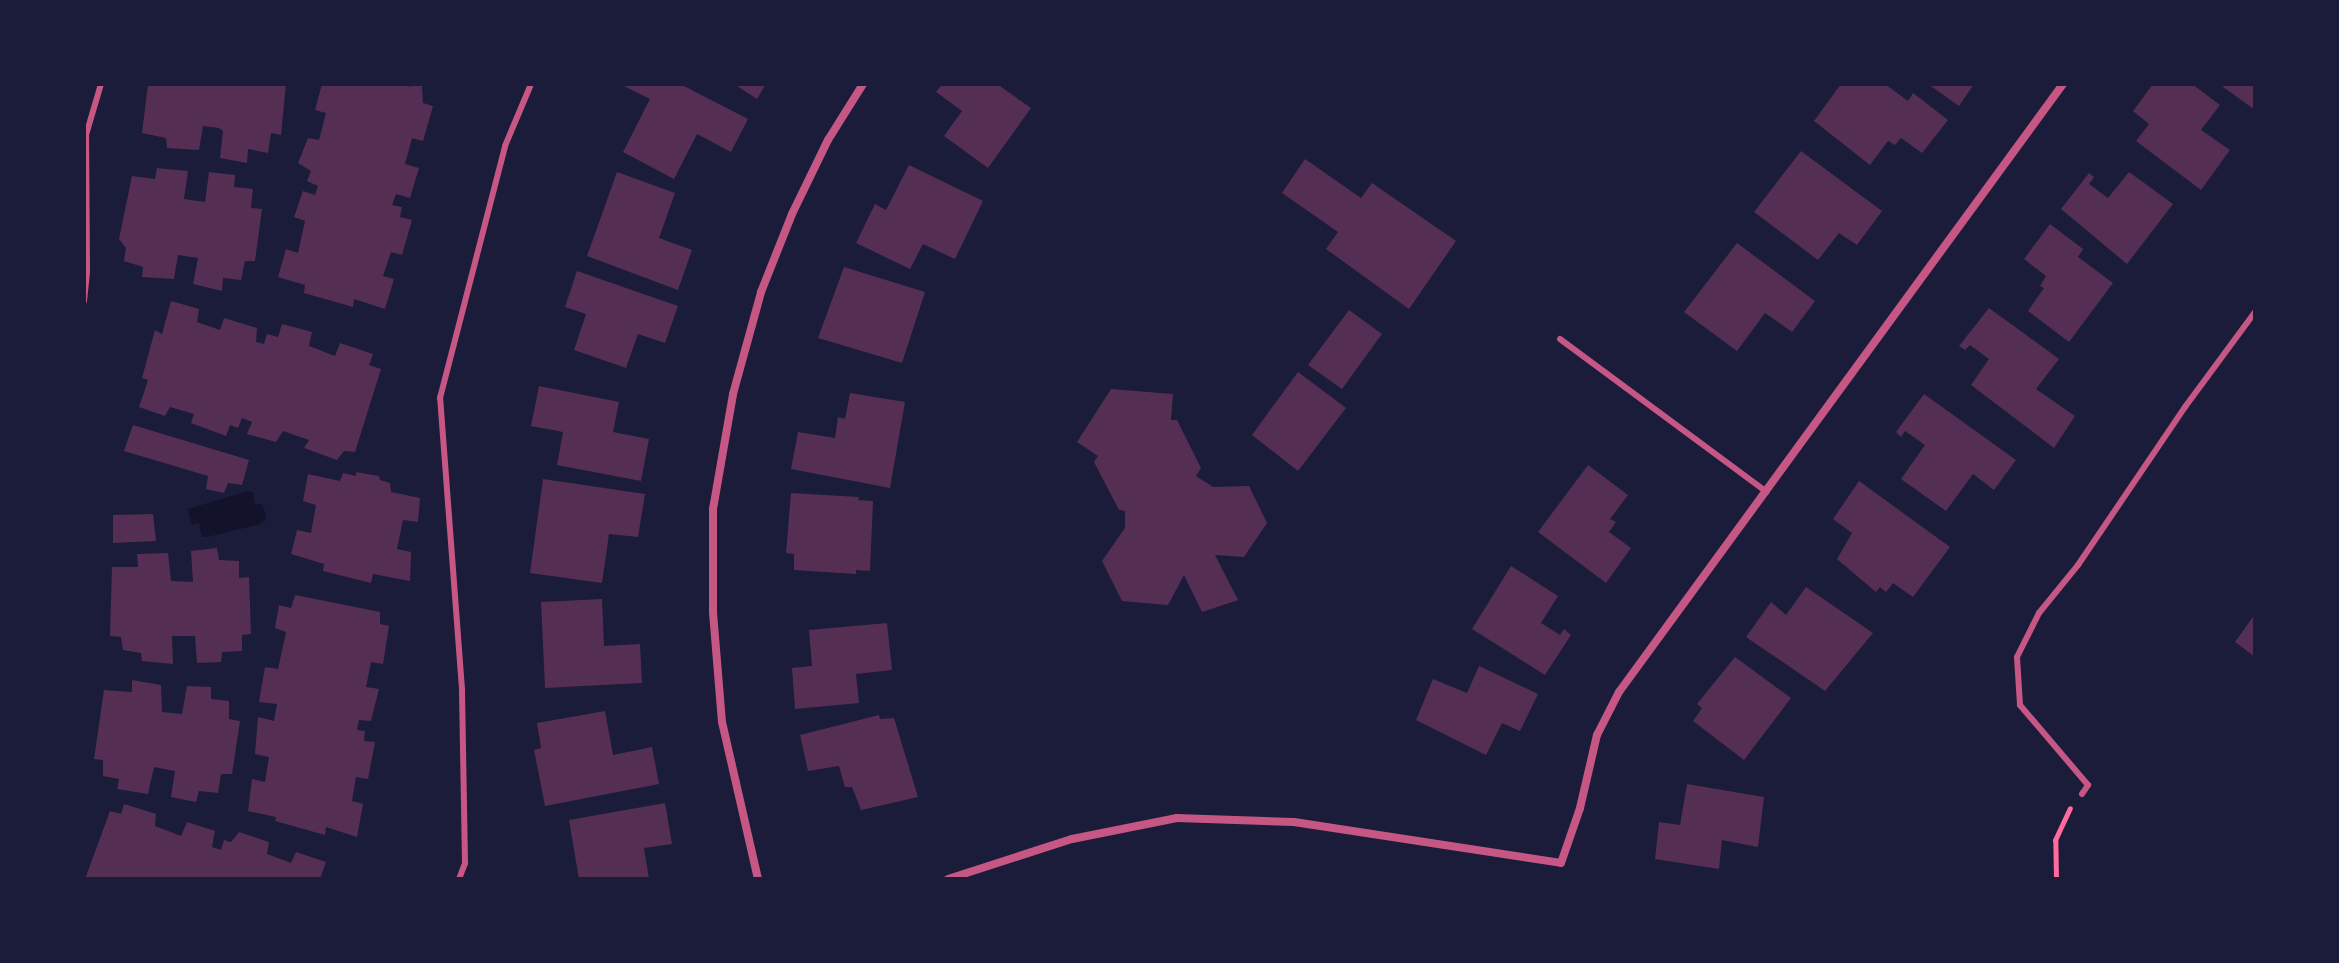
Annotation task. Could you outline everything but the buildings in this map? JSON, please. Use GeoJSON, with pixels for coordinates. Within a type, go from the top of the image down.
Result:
{"type":"FeatureCollection","features":[{"type":"Feature","properties":{"kind":"street"},"geometry":{"type":"LineString","coordinates":[[758,879],[722,722],[713,612],[713,509],[733,394],[761,292],[792,214],[828,140],[863,84]]}},
{"type":"Feature","properties":{"kind":"street"},"geometry":{"type":"LineString","coordinates":[[948,879],[1072,839],[1177,818],[1294,822],[1561,863],[1580,808],[1597,735],[1619,692],[2063,84]]}},
{"type":"Feature","properties":{"kind":"lane"},"geometry":{"type":"LineString","coordinates":[[84,301],[87,271],[85,135],[101,84]]}},
{"type":"Feature","properties":{"kind":"lane"},"geometry":{"type":"LineString","coordinates":[[459,879],[465,863],[462,689],[440,398],[505,146],[531,84]]}},
{"type":"Feature","properties":{"kind":"lane"},"geometry":{"type":"LineString","coordinates":[[2082,794],[2088,785],[2020,705],[2017,657],[2039,613],[2078,565],[2185,407],[2255,312]]}},
{"type":"Feature","properties":{"kind":"lane"},"geometry":{"type":"LineString","coordinates":[[1560,339],[1767,492]]}},
{"type":"Feature","properties":{"kind":"path"},"geometry":{"type":"LineString","coordinates":[[2056,879],[2055,840],[2067,812],[2082,794]]}},
{"type":"Feature","properties":{"kind":"shaded area"},"geometry":{"type":"Polygon","coordinates":[[[253,492],[255,505],[262,504],[267,518],[260,524],[207,537],[202,537],[199,523],[192,525],[188,509],[253,492]]]}}]}
